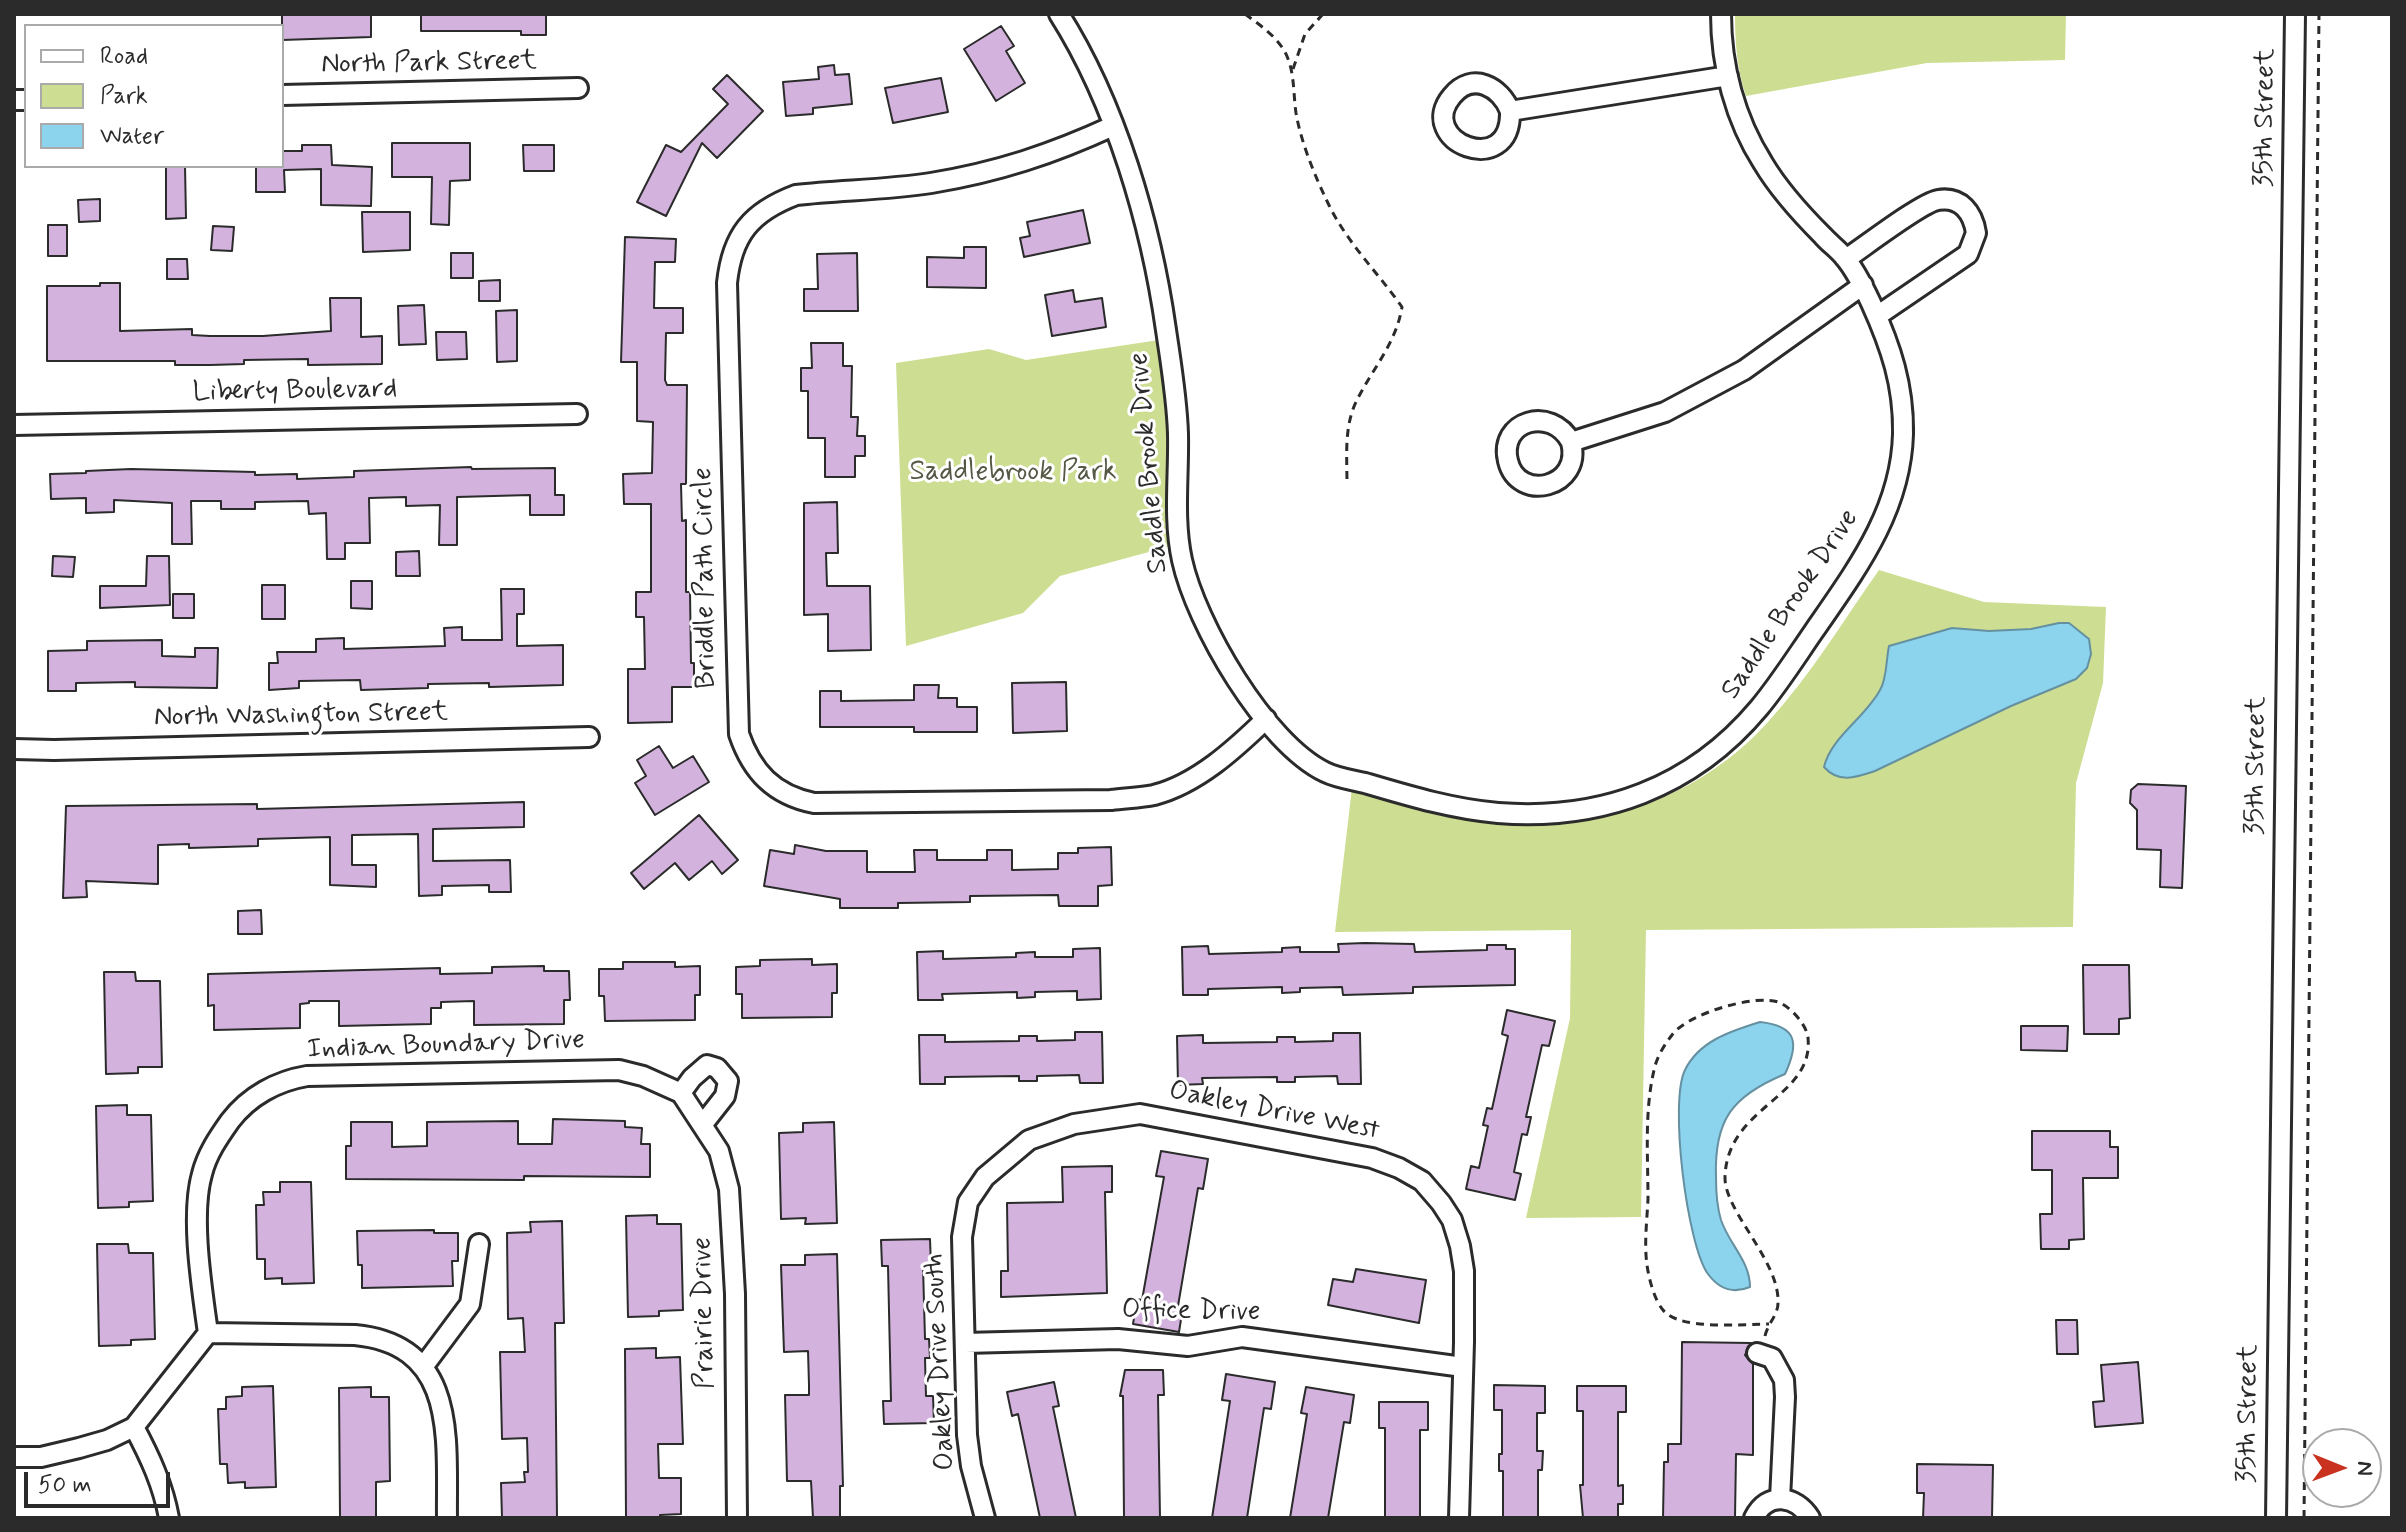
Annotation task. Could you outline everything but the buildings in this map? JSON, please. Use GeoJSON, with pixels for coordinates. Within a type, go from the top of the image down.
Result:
{"type":"FeatureCollection","features":[{"type":"Feature","properties":{"kind":"street","name":"Saddle Brook Drive"},"geometry":{"type":"LineString","coordinates":[[1059,14],[1084,60],[1113,126],[1149,241],[1165,324],[1177,413],[1181,557],[1199,612],[1233,674],[1295,754],[1328,774],[1454,807],[1488,812],[1552,814],[1604,805],[1651,792],[1702,761],[1739,732],[1769,695],[1859,566],[1883,523],[1894,492],[1903,441],[1903,405],[1896,363],[1863,285],[1846,259],[1795,205],[1762,163],[1743,127],[1722,47],[1721,14]]}},
{"type":"Feature","properties":{"kind":"street","name":"35th Street"},"geometry":{"type":"LineString","coordinates":[[2276,1518],[2295,14]]}},
{"type":"Feature","properties":{"kind":"street"},"geometry":{"type":"LineString","coordinates":[[1510,111],[1728,76]]}},
{"type":"Feature","properties":{"kind":"street","name":"North Park Street"},"geometry":{"type":"LineString","coordinates":[[284,95],[578,88]]}},
{"type":"Feature","properties":{"kind":"street","name":"Briddle Path Circle"},"geometry":{"type":"LineString","coordinates":[[1113,126],[1055,153],[1019,164],[931,183],[796,195],[752,219],[735,248],[727,283],[739,734],[760,777],[791,796],[814,803],[1111,800],[1156,794],[1183,784],[1239,745],[1266,719]]}},
{"type":"Feature","properties":{"kind":"street"},"geometry":{"type":"LineString","coordinates":[[1846,259],[1929,203],[1951,200],[1970,212],[1976,233],[1968,254],[1877,316]]}},
{"type":"Feature","properties":{"kind":"street"},"geometry":{"type":"LineString","coordinates":[[1571,442],[1665,412],[1731,377],[1863,285]]}},
{"type":"Feature","properties":{"kind":"street","name":"Liberty Boulevard"},"geometry":{"type":"LineString","coordinates":[[14,425],[577,414]]}},
{"type":"Feature","properties":{"kind":"street","name":"North Washington Street"},"geometry":{"type":"LineString","coordinates":[[14,749],[589,737]]}},
{"type":"Feature","properties":{"kind":"street"},"geometry":{"type":"LineString","coordinates":[[681,1093],[707,1065],[717,1068],[728,1081],[725,1096],[700,1119]]}},
{"type":"Feature","properties":{"kind":"street","name":"Indian Boundary Drive"},"geometry":{"type":"LineString","coordinates":[[208,1333],[200,1277],[198,1229],[201,1175],[217,1139],[240,1108],[276,1084],[307,1076],[619,1070],[643,1076],[681,1093],[700,1119]]}},
{"type":"Feature","properties":{"kind":"street","name":"Oakley Drive West"},"geometry":{"type":"LineString","coordinates":[[968,1202],[985,1177],[1029,1140],[1074,1124],[1140,1114],[1372,1158],[1422,1181],[1452,1220],[1464,1271],[1459,1518]]}},
{"type":"Feature","properties":{"kind":"street","name":"Prairie Drive"},"geometry":{"type":"LineString","coordinates":[[700,1119],[719,1151],[729,1189],[735,1294],[737,1518]]}},
{"type":"Feature","properties":{"kind":"street","name":"Oakley Drive South"},"geometry":{"type":"LineString","coordinates":[[968,1202],[962,1237],[967,1435],[971,1466],[985,1518]]}},
{"type":"Feature","properties":{"kind":"street"},"geometry":{"type":"LineString","coordinates":[[423,1367],[470,1304],[479,1244]]}},
{"type":"Feature","properties":{"kind":"street"},"geometry":{"type":"LineString","coordinates":[[14,1457],[41,1457],[79,1448],[107,1440],[134,1427],[208,1333],[367,1336],[401,1350],[423,1367],[441,1400],[445,1416],[447,1518]]}},
{"type":"Feature","properties":{"kind":"street","name":"Office Drive"},"geometry":{"type":"LineString","coordinates":[[965,1343],[1118,1339],[1188,1346],[1242,1337],[1463,1367]]}},
{"type":"Feature","properties":{"kind":"street"},"geometry":{"type":"LineString","coordinates":[[1760,1354],[1772,1358],[1784,1380],[1780,1499]]}},
{"type":"Feature","properties":{"kind":"street"},"geometry":{"type":"LineString","coordinates":[[134,1427],[153,1463],[165,1495],[169,1518]]}},
{"type":"Feature","properties":{"kind":"street"},"geometry":{"type":"LineString","coordinates":[[1754,1518],[1763,1505],[1780,1499],[1797,1503],[1810,1518]]}},
{"type":"Feature","properties":{"kind":"path"},"geometry":{"type":"LineString","coordinates":[[1245,14],[1270,32],[1286,53],[1292,71],[1296,114],[1327,202],[1357,253],[1402,307],[1399,327],[1355,404],[1348,433],[1347,483]]}},
{"type":"Feature","properties":{"kind":"path"},"geometry":{"type":"LineString","coordinates":[[1270,14],[1283,14]]}},
{"type":"Feature","properties":{"kind":"path"},"geometry":{"type":"LineString","coordinates":[[1292,71],[1305,34],[1323,14]]}},
{"type":"Feature","properties":{"kind":"path"},"geometry":{"type":"LineString","coordinates":[[2304,1518],[2319,14]]}},
{"type":"Feature","properties":{"kind":"path"},"geometry":{"type":"LineString","coordinates":[[1760,1354],[1779,1299],[1758,1244],[1732,1202],[1725,1179],[1731,1148],[1740,1131],[1757,1111],[1783,1094],[1799,1073],[1807,1057],[1808,1035],[1792,1011],[1779,1002],[1762,1000],[1719,1008],[1688,1021],[1674,1031],[1655,1064],[1648,1106],[1647,1265],[1654,1293],[1663,1310],[1673,1318],[1690,1323],[1769,1324]]}},
{"type":"Feature","properties":{"kind":"green space"},"geometry":{"type":"Polygon","coordinates":[[[1735,14],[2066,14],[2065,60],[1927,63],[1746,96],[1737,56],[1735,14]]]}},
{"type":"Feature","properties":{"kind":"green space","name":"Saddlebrook Park"},"geometry":{"type":"Polygon","coordinates":[[[1159,340],[1167,433],[1171,546],[1060,576],[1023,613],[906,646],[896,363],[989,349],[1026,360],[1159,340]]]}},
{"type":"Feature","properties":{"kind":"green space"},"geometry":{"type":"Polygon","coordinates":[[[1879,570],[1984,602],[2106,607],[2103,683],[2076,783],[2073,927],[1646,930],[1641,1217],[1526,1218],[1570,1018],[1571,930],[1335,932],[1352,788],[1406,807],[1461,819],[1517,824],[1572,822],[1626,811],[1677,791],[1725,761],[1768,722],[1812,667],[1879,570]]]}},
{"type":"Feature","properties":{"kind":"water"},"geometry":{"type":"Polygon","coordinates":[[[2069,623],[2089,639],[2091,654],[2087,668],[2076,679],[2011,706],[1875,771],[1842,777],[1824,767],[1834,746],[1880,690],[1889,646],[1952,628],[1989,631],[2031,629],[2069,623]]]}},
{"type":"Feature","properties":{"kind":"water"},"geometry":{"type":"Polygon","coordinates":[[[1760,1022],[1773,1024],[1788,1032],[1793,1045],[1785,1074],[1739,1101],[1723,1125],[1718,1140],[1716,1182],[1720,1215],[1747,1269],[1750,1287],[1732,1290],[1722,1287],[1708,1274],[1693,1234],[1680,1141],[1681,1087],[1691,1060],[1707,1044],[1727,1033],[1760,1022]]]}}]}
